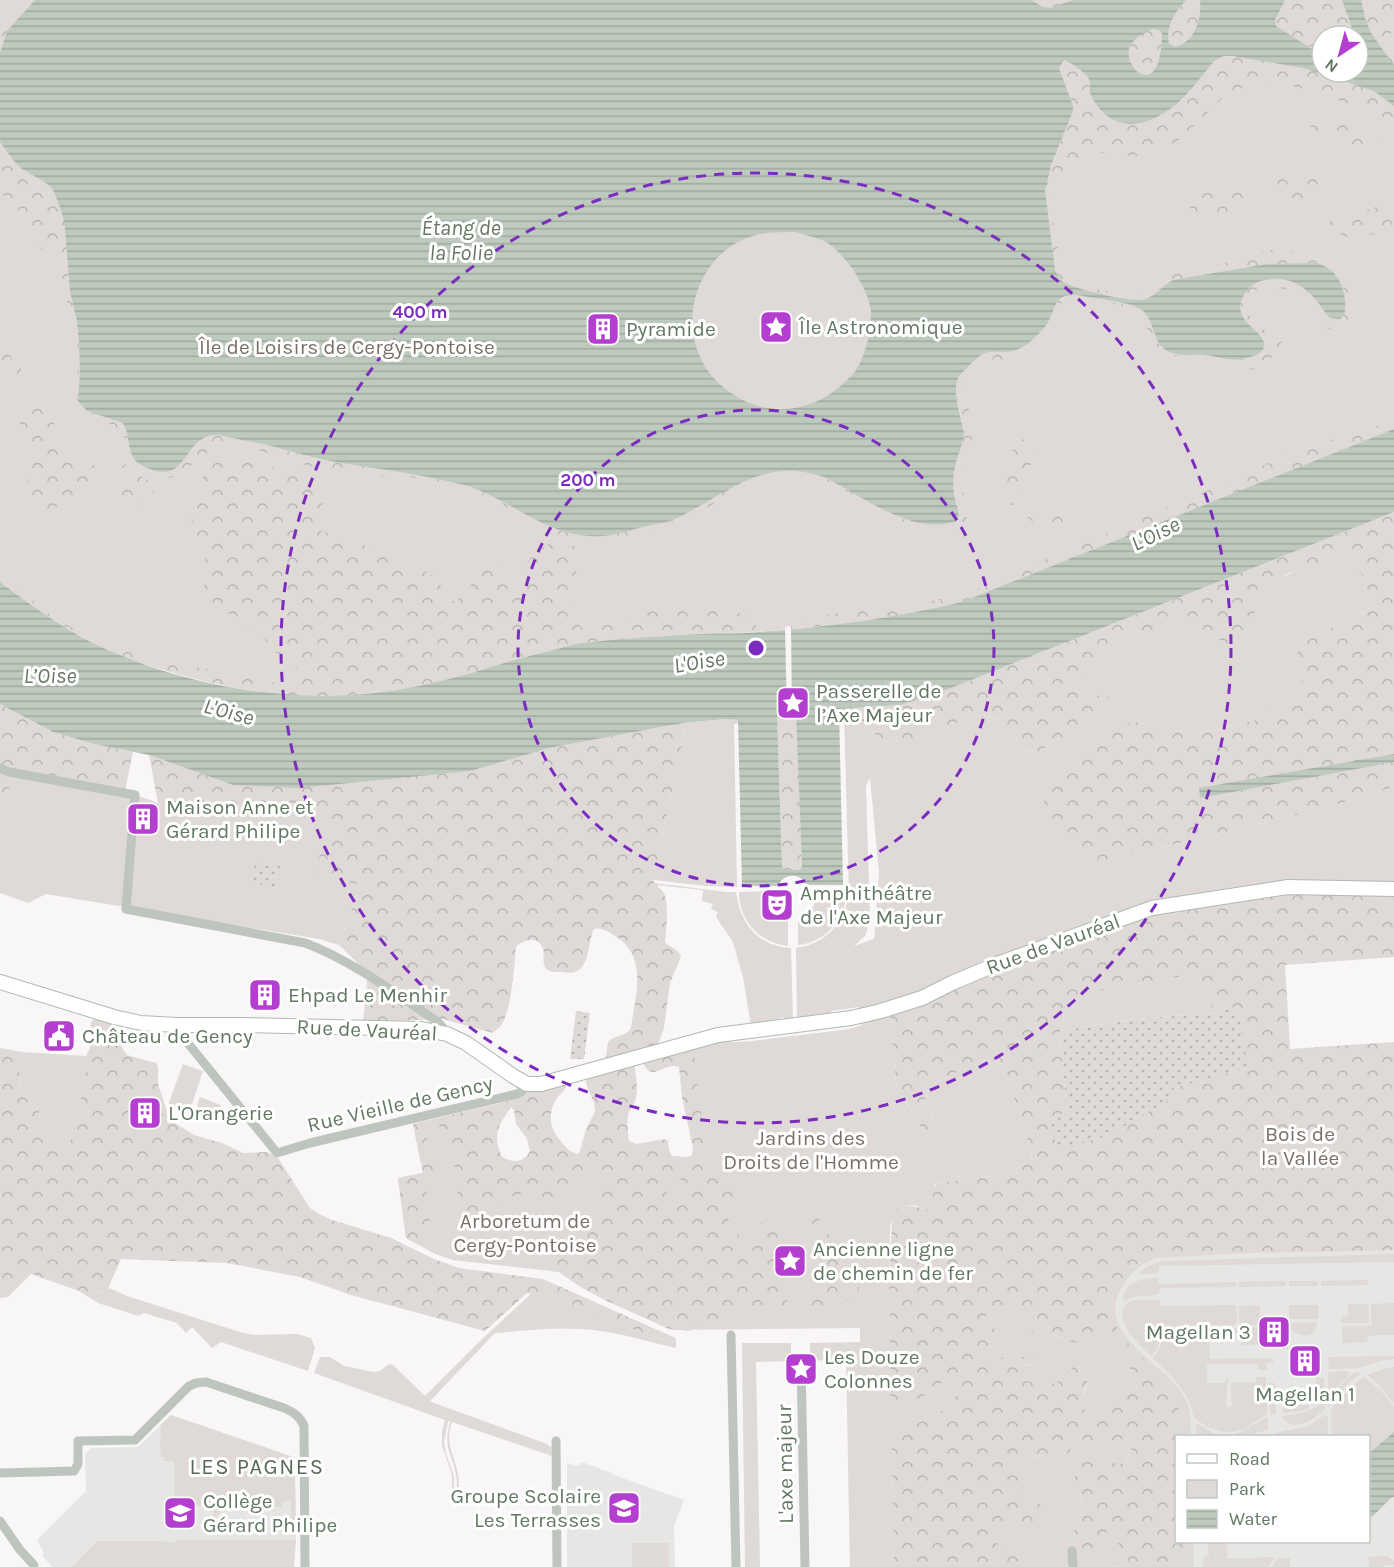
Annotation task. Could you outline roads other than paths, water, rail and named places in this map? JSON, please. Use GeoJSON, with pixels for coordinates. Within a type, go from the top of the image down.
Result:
{"type":"FeatureCollection","features":[{"type":"Feature","properties":{"kind":"street"},"geometry":{"type":"LineString","coordinates":[[0,768],[9,772],[135,795],[126,909],[305,943],[351,965],[438,1022],[447,1034]]}},
{"type":"Feature","properties":{"kind":"street","name":"Rue de Vauréal"},"geometry":{"type":"LineString","coordinates":[[0,982],[141,1023],[421,1029],[447,1034],[466,1043],[527,1084],[541,1084],[718,1035],[851,1018],[881,1011],[922,998],[997,964],[1136,914],[1171,904],[1287,887],[1394,889]]}},
{"type":"Feature","properties":{"kind":"street","name":"Rue Vieille de Gency"},"geometry":{"type":"LineString","coordinates":[[177,1025],[178,1031],[277,1154],[310,1143],[517,1094],[527,1084]]}},
{"type":"Feature","properties":{"kind":"street"},"geometry":{"type":"LineString","coordinates":[[731,1335],[736,1567]]}},
{"type":"Feature","properties":{"kind":"street","name":"L'axe majeur"},"geometry":{"type":"LineString","coordinates":[[801,1361],[805,1567]]}},
{"type":"Feature","properties":{"kind":"street"},"geometry":{"type":"LineString","coordinates":[[0,1473],[74,1471],[78,1464],[78,1441],[135,1440],[189,1386],[206,1382],[295,1413],[304,1426],[305,1567]]}},
{"type":"Feature","properties":{"kind":"street"},"geometry":{"type":"LineString","coordinates":[[556,1442],[557,1567]]}},
{"type":"Feature","properties":{"kind":"street"},"geometry":{"type":"LineString","coordinates":[[0,1521],[20,1550],[34,1565]]}},
{"type":"Feature","properties":{"kind":"street"},"geometry":{"type":"LineString","coordinates":[[1072,1551],[1073,1567]]}},
{"type":"Feature","properties":{"kind":"water","name":"Étang de la Folie"},"geometry":{"type":"Polygon","coordinates":[[[35,0],[1031,0],[1043,7],[1051,8],[1073,0],[1186,0],[1175,15],[1168,31],[1169,43],[1175,47],[1188,40],[1196,29],[1200,15],[1200,0],[1285,0],[1275,20],[1276,26],[1310,48],[1310,70],[1224,56],[1215,60],[1191,90],[1174,106],[1141,123],[1119,122],[1109,117],[1100,109],[1091,95],[1088,77],[1064,60],[1059,68],[1073,111],[1051,165],[1045,191],[1055,270],[1058,277],[1069,285],[1118,298],[1140,300],[1149,298],[1173,280],[1267,264],[1315,263],[1330,270],[1340,283],[1345,299],[1344,316],[1340,319],[1330,318],[1312,295],[1291,281],[1279,279],[1258,282],[1246,292],[1240,310],[1248,324],[1263,340],[1263,349],[1251,357],[1230,359],[1171,353],[1159,343],[1148,316],[1134,306],[1077,295],[1063,297],[1056,303],[1045,326],[1028,343],[1013,351],[983,354],[959,376],[956,396],[964,433],[953,479],[959,516],[956,521],[934,525],[901,517],[824,477],[800,471],[764,474],[734,486],[677,518],[602,536],[565,532],[468,486],[325,460],[219,435],[207,436],[199,441],[179,464],[172,470],[163,472],[150,469],[136,461],[132,455],[123,423],[87,411],[78,401],[79,341],[70,292],[62,213],[51,187],[22,169],[0,142],[0,53],[7,31],[35,0]],[[1152,29],[1137,38],[1130,46],[1130,60],[1134,68],[1142,74],[1151,74],[1157,65],[1162,34],[1159,30],[1152,29]],[[796,232],[751,236],[726,250],[706,272],[695,300],[693,329],[695,343],[706,369],[739,398],[768,408],[796,408],[810,404],[836,390],[856,370],[863,357],[869,335],[871,313],[869,302],[854,271],[840,254],[819,239],[796,232]]]}},
{"type":"Feature","properties":{"kind":"water","name":"Étang de la Folie"},"geometry":{"type":"Polygon","coordinates":[[[1342,0],[1361,0],[1367,24],[1351,24],[1342,0]]]}},
{"type":"Feature","properties":{"kind":"water","name":"Étang de la Folie"},"geometry":{"type":"Polygon","coordinates":[[[1370,30],[1394,65],[1394,106],[1374,91],[1353,84],[1370,84],[1370,30]]]}},
{"type":"Feature","properties":{"kind":"water","name":"L’Oise"},"geometry":{"type":"Polygon","coordinates":[[[1394,429],[1394,512],[936,694],[900,705],[839,709],[843,885],[807,885],[800,878],[792,876],[784,879],[777,886],[742,886],[738,720],[683,723],[549,748],[470,771],[299,788],[233,785],[149,755],[94,744],[53,732],[0,704],[0,582],[81,637],[147,665],[223,686],[262,692],[341,696],[419,686],[580,644],[644,637],[752,633],[811,627],[887,617],[962,602],[1394,429]],[[796,711],[777,713],[782,866],[784,870],[800,870],[802,866],[796,711]]]}},
{"type":"Feature","properties":{"kind":"water"},"geometry":{"type":"Polygon","coordinates":[[[1394,754],[1394,762],[1200,798],[1199,788],[1394,754]]]}},
{"type":"Feature","properties":{"kind":"water"},"geometry":{"type":"Polygon","coordinates":[[[1394,1432],[1394,1497],[1370,1518],[1370,1452],[1394,1432]]]}},
{"type":"Feature","properties":{"kind":"place","name":"Île Astronomique"},"geometry":{"type":"Point","coordinates":[776,327]}},
{"type":"Feature","properties":{"kind":"place","name":"Pyramide"},"geometry":{"type":"Point","coordinates":[603,329]}},
{"type":"Feature","properties":{"kind":"place","name":"Passerelle de l’Axe Majeur"},"geometry":{"type":"Point","coordinates":[793,703]}},
{"type":"Feature","properties":{"kind":"place","name":"Maison Anne et Gérard Philipe"},"geometry":{"type":"Point","coordinates":[143,819]}},
{"type":"Feature","properties":{"kind":"place","name":"Amphithéâtre de l'Axe Majeur"},"geometry":{"type":"Point","coordinates":[777,905]}},
{"type":"Feature","properties":{"kind":"place","name":"Ehpad Le Menhir"},"geometry":{"type":"Point","coordinates":[265,995]}},
{"type":"Feature","properties":{"kind":"place","name":"Château de Gency"},"geometry":{"type":"Point","coordinates":[59,1036]}},
{"type":"Feature","properties":{"kind":"place","name":"L'Orangerie"},"geometry":{"type":"Point","coordinates":[145,1113]}},
{"type":"Feature","properties":{"kind":"place","name":"Ancienne ligne de chemin de fer"},"geometry":{"type":"Point","coordinates":[790,1261]}},
{"type":"Feature","properties":{"kind":"place","name":"Magellan 3"},"geometry":{"type":"Point","coordinates":[1274,1332]}},
{"type":"Feature","properties":{"kind":"place","name":"Magellan 1"},"geometry":{"type":"Point","coordinates":[1305,1361]}},
{"type":"Feature","properties":{"kind":"place","name":"Les Douze Colonnes"},"geometry":{"type":"Point","coordinates":[801,1369]}},
{"type":"Feature","properties":{"kind":"place","name":"Groupe Scolaire Les Terrasses"},"geometry":{"type":"Point","coordinates":[624,1508]}},
{"type":"Feature","properties":{"kind":"place","name":"Collège Gérard Philipe"},"geometry":{"type":"Point","coordinates":[180,1513]}},
{"type":"Feature","properties":{"kind":"district","name":"LES PAGNES"},"geometry":{"type":"Point","coordinates":[257,1466]}},
{"type":"Feature","properties":{"kind":"park label","name":"Île de Loisirs de Cergy-Pontoise"},"geometry":{"type":"Point","coordinates":[347,347]}},
{"type":"Feature","properties":{"kind":"park label","name":"Bois de la Vallée"},"geometry":{"type":"Point","coordinates":[1300,1146]}},
{"type":"Feature","properties":{"kind":"park label","name":"Jardins des Droits de l'Homme"},"geometry":{"type":"Point","coordinates":[811,1150]}},
{"type":"Feature","properties":{"kind":"park label","name":"Arboretum de Cergy‐Pontoise"},"geometry":{"type":"Point","coordinates":[525,1233]}},
{"type":"Feature","properties":{"kind":"water label","name":"L'Oise"},"geometry":{"type":"Point","coordinates":[1155,533]}},
{"type":"Feature","properties":{"kind":"water label","name":"L'Oise"},"geometry":{"type":"Point","coordinates":[699,661]}},
{"type":"Feature","properties":{"kind":"water label","name":"L'Oise"},"geometry":{"type":"Point","coordinates":[229,711]}}]}
